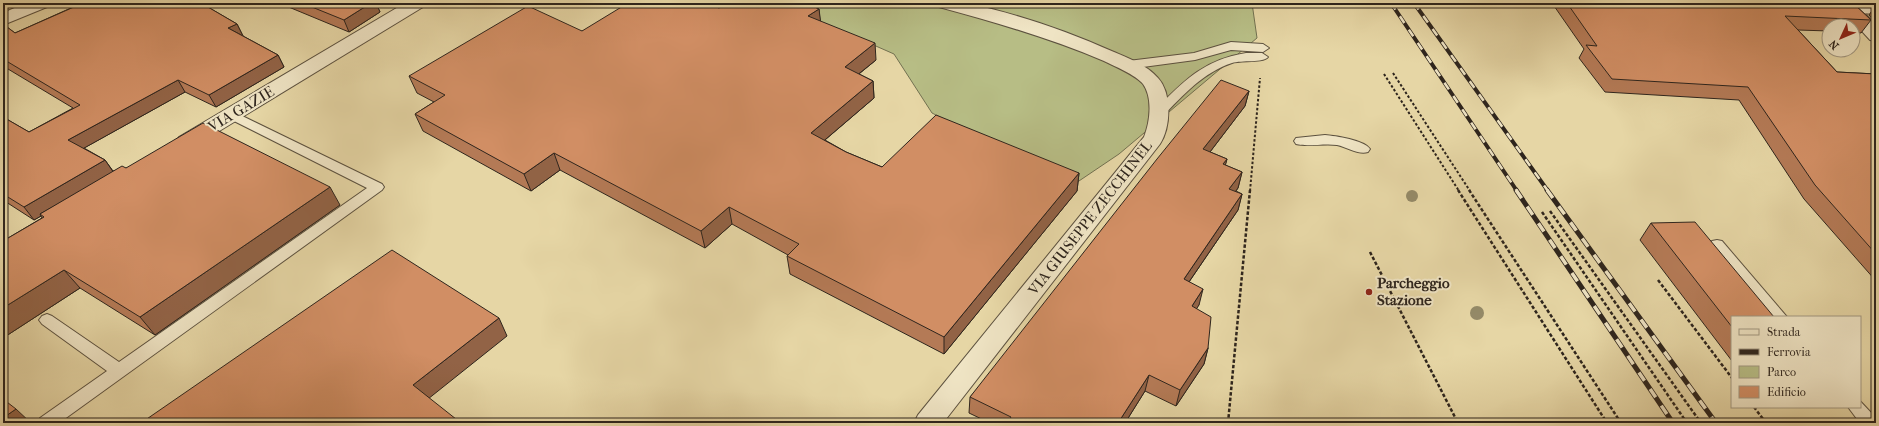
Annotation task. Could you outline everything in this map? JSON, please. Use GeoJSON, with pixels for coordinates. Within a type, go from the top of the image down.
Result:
{"type":"FeatureCollection","features":[{"type":"Feature","properties":{"kind":"street"},"geometry":{"type":"LineString","coordinates":[[3,20],[41,3]]}},
{"type":"Feature","properties":{"kind":"street","name":"VIA GAZIE"},"geometry":{"type":"LineString","coordinates":[[172,151],[417,3]]}},
{"type":"Feature","properties":{"kind":"street","name":"VIA GIUSEPPE ZECCHINEL"},"geometry":{"type":"LineString","coordinates":[[927,423],[1153,139],[1159,113],[1159,101],[1151,81],[1128,65],[1078,43],[1011,21],[945,3]]}},
{"type":"Feature","properties":{"kind":"street"},"geometry":{"type":"LineString","coordinates":[[1847,5],[1876,9]]}},
{"type":"Feature","properties":{"kind":"street"},"geometry":{"type":"LineString","coordinates":[[1847,5],[1876,36]]}},
{"type":"Feature","properties":{"kind":"lane"},"geometry":{"type":"LineString","coordinates":[[1128,65],[1195,56],[1231,46],[1262,52]]}},
{"type":"Feature","properties":{"kind":"lane"},"geometry":{"type":"LineString","coordinates":[[1159,113],[1195,77],[1214,66],[1233,58],[1262,52]]}},
{"type":"Feature","properties":{"kind":"lane"},"geometry":{"type":"LineString","coordinates":[[46,423],[377,187],[232,115]]}},
{"type":"Feature","properties":{"kind":"lane"},"geometry":{"type":"LineString","coordinates":[[1301,141],[1318,138],[1350,143],[1363,149]]}},
{"type":"Feature","properties":{"kind":"lane"},"geometry":{"type":"LineString","coordinates":[[1717,245],[1778,316]]}},
{"type":"Feature","properties":{"kind":"lane"},"geometry":{"type":"LineString","coordinates":[[47,320],[119,371]]}},
{"type":"Feature","properties":{"kind":"lane"},"geometry":{"type":"LineString","coordinates":[[1857,408],[1870,423]]}},
{"type":"Feature","properties":{"kind":"path"},"geometry":{"type":"LineString","coordinates":[[1228,423],[1262,52]]}},
{"type":"Feature","properties":{"kind":"path"},"geometry":{"type":"LineString","coordinates":[[1384,74],[1607,423]]}},
{"type":"Feature","properties":{"kind":"path"},"geometry":{"type":"LineString","coordinates":[[1393,74],[1621,423]]}},
{"type":"Feature","properties":{"kind":"path"},"geometry":{"type":"LineString","coordinates":[[1550,211],[1700,423]]}},
{"type":"Feature","properties":{"kind":"path"},"geometry":{"type":"LineString","coordinates":[[1542,212],[1687,423]]}},
{"type":"Feature","properties":{"kind":"path"},"geometry":{"type":"LineString","coordinates":[[1370,252],[1458,423]]}},
{"type":"Feature","properties":{"kind":"path"},"geometry":{"type":"LineString","coordinates":[[1658,280],[1731,377]]}},
{"type":"Feature","properties":{"kind":"path"},"geometry":{"type":"LineString","coordinates":[[1755,408],[1766,423]]}},
{"type":"Feature","properties":{"kind":"green space"},"geometry":{"type":"Polygon","coordinates":[[[778,3],[1252,3],[1257,38],[1119,154],[1073,185],[932,113],[894,54],[778,3]]]}},
{"type":"Feature","properties":{"kind":"building"},"geometry":{"type":"Polygon","coordinates":[[[83,3],[201,3],[237,24],[228,28],[278,55],[209,95],[178,80],[68,140],[105,160],[24,207],[3,194],[3,117],[29,132],[80,105],[3,59],[3,24],[15,33],[83,3]]]}},
{"type":"Feature","properties":{"kind":"building"},"geometry":{"type":"Polygon","coordinates":[[[302,3],[371,3],[344,20],[302,3]]]}},
{"type":"Feature","properties":{"kind":"building"},"geometry":{"type":"Polygon","coordinates":[[[628,3],[706,3],[719,8],[727,3],[805,3],[819,9],[808,16],[875,43],[845,67],[873,81],[811,133],[846,152],[882,167],[936,115],[1079,173],[944,337],[787,256],[799,244],[729,207],[701,231],[554,153],[524,174],[415,114],[445,95],[409,76],[528,6],[582,31],[628,3]]]}},
{"type":"Feature","properties":{"kind":"building"},"geometry":{"type":"Polygon","coordinates":[[[1567,3],[1853,3],[1871,20],[1861,20],[1861,18],[1785,16],[1821,55],[1821,58],[1824,58],[1837,72],[1876,74],[1876,254],[1815,185],[1748,87],[1612,79],[1586,45],[1597,46],[1567,3]]]}},
{"type":"Feature","properties":{"kind":"building"},"geometry":{"type":"Polygon","coordinates":[[[1221,80],[1249,91],[1203,149],[1227,159],[1223,164],[1242,172],[1229,189],[1242,194],[1184,279],[1203,289],[1192,306],[1211,317],[1208,348],[1180,390],[1149,375],[1118,423],[1007,423],[1011,417],[970,397],[1157,159],[1221,80]]]}},
{"type":"Feature","properties":{"kind":"building"},"geometry":{"type":"Polygon","coordinates":[[[203,123],[330,187],[140,317],[64,270],[3,308],[3,241],[44,217],[40,214],[122,166],[126,168],[203,123]]]}},
{"type":"Feature","properties":{"kind":"building"},"geometry":{"type":"Polygon","coordinates":[[[1695,222],[1773,316],[1731,316],[1731,326],[1651,223],[1695,222]]]}},
{"type":"Feature","properties":{"kind":"building"},"geometry":{"type":"Polygon","coordinates":[[[392,250],[499,318],[413,385],[461,423],[141,423],[392,250]]]}},
{"type":"Feature","properties":{"kind":"building"},"geometry":{"type":"Polygon","coordinates":[[[3,399],[16,409],[3,418],[3,399]]]}},
{"type":"Feature","properties":{"kind":"railway"},"geometry":{"type":"LineString","coordinates":[[1391,3],[1517,191]]}},
{"type":"Feature","properties":{"kind":"railway"},"geometry":{"type":"LineString","coordinates":[[1414,3],[1548,191]]}},
{"type":"Feature","properties":{"kind":"railway"},"geometry":{"type":"LineString","coordinates":[[1516,190],[1673,423]]}},
{"type":"Feature","properties":{"kind":"railway"},"geometry":{"type":"LineString","coordinates":[[1547,190],[1716,423]]}},
{"type":"Feature","properties":{"kind":"place","name":"Parcheggio Stazione"},"geometry":{"type":"Point","coordinates":[1369,292]}}]}
